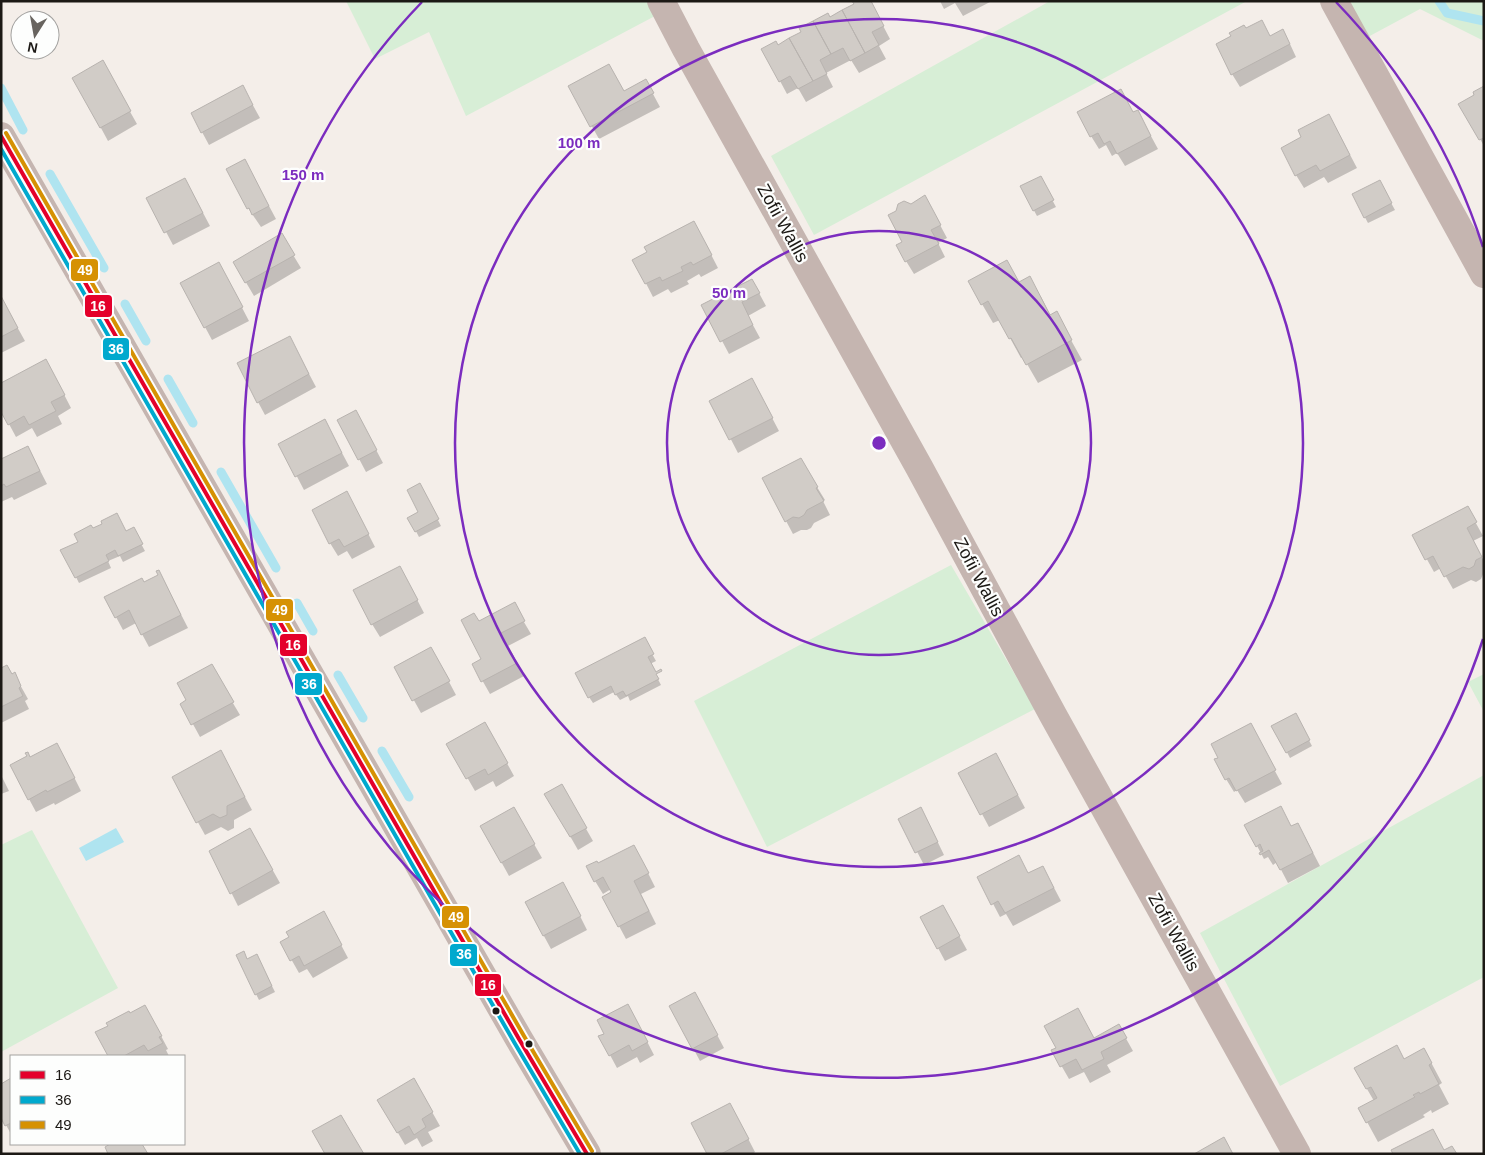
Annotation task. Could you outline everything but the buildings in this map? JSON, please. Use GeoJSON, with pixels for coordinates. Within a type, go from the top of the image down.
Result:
{"type":"FeatureCollection","features":[{"type":"Feature","properties":{"kind":"street","name":"Zofii Wallis"},"geometry":{"type":"LineString","coordinates":[[661,1],[686,50],[919,467],[1053,715],[1296,1154]]}},
{"type":"Feature","properties":{"kind":"street"},"geometry":{"type":"LineString","coordinates":[[1334,1],[1484,274]]}},
{"type":"Feature","properties":{"kind":"street"},"geometry":{"type":"LineString","coordinates":[[1,136],[519,1039],[587,1154]]}},
{"type":"Feature","properties":{"kind":"green space"},"geometry":{"type":"Polygon","coordinates":[[[346,1],[647,1],[655,16],[466,116],[429,32],[375,59],[346,1]]]}},
{"type":"Feature","properties":{"kind":"green space"},"geometry":{"type":"Polygon","coordinates":[[[1050,1],[1247,1],[814,235],[771,156],[1050,1]]]}},
{"type":"Feature","properties":{"kind":"green space"},"geometry":{"type":"Polygon","coordinates":[[[1346,1],[1484,1],[1484,41],[1420,9],[1366,38],[1346,1]]]}},
{"type":"Feature","properties":{"kind":"green space"},"geometry":{"type":"Polygon","coordinates":[[[951,565],[1035,709],[767,847],[694,701],[951,565]]]}},
{"type":"Feature","properties":{"kind":"green space"},"geometry":{"type":"Polygon","coordinates":[[[1484,674],[1484,712],[1468,682],[1484,674]]]}},
{"type":"Feature","properties":{"kind":"green space"},"geometry":{"type":"Polygon","coordinates":[[[1484,775],[1484,977],[1280,1086],[1200,933],[1484,775]]]}},
{"type":"Feature","properties":{"kind":"green space"},"geometry":{"type":"Polygon","coordinates":[[[32,830],[118,988],[1,1052],[1,845],[32,830]]]}},
{"type":"Feature","properties":{"kind":"water"},"geometry":{"type":"Polygon","coordinates":[[[116,828],[124,842],[86,861],[79,848],[116,828]]]}},
{"type":"Feature","properties":{"kind":"waterway"},"geometry":{"type":"LineString","coordinates":[[1439,1],[1447,13],[1484,21]]}},
{"type":"Feature","properties":{"kind":"waterway"},"geometry":{"type":"LineString","coordinates":[[1,88],[23,130]]}},
{"type":"Feature","properties":{"kind":"waterway"},"geometry":{"type":"LineString","coordinates":[[50,174],[104,268]]}},
{"type":"Feature","properties":{"kind":"waterway"},"geometry":{"type":"LineString","coordinates":[[125,304],[146,341]]}},
{"type":"Feature","properties":{"kind":"waterway"},"geometry":{"type":"LineString","coordinates":[[168,379],[193,423]]}},
{"type":"Feature","properties":{"kind":"waterway"},"geometry":{"type":"LineString","coordinates":[[221,472],[276,568]]}},
{"type":"Feature","properties":{"kind":"waterway"},"geometry":{"type":"LineString","coordinates":[[297,603],[313,631]]}},
{"type":"Feature","properties":{"kind":"waterway"},"geometry":{"type":"LineString","coordinates":[[338,675],[363,718]]}},
{"type":"Feature","properties":{"kind":"waterway"},"geometry":{"type":"LineString","coordinates":[[382,751],[409,797]]}},
{"type":"Feature","properties":{"kind":"transit line","name":"49"},"geometry":{"type":"LineString","coordinates":[[6,133],[524,1036],[592,1151]]}},
{"type":"Feature","properties":{"kind":"transit line","name":"16"},"geometry":{"type":"LineString","coordinates":[[1,136],[519,1039],[587,1154]]}},
{"type":"Feature","properties":{"kind":"transit line","name":"36"},"geometry":{"type":"LineString","coordinates":[[1,149],[580,1154]]}}]}
